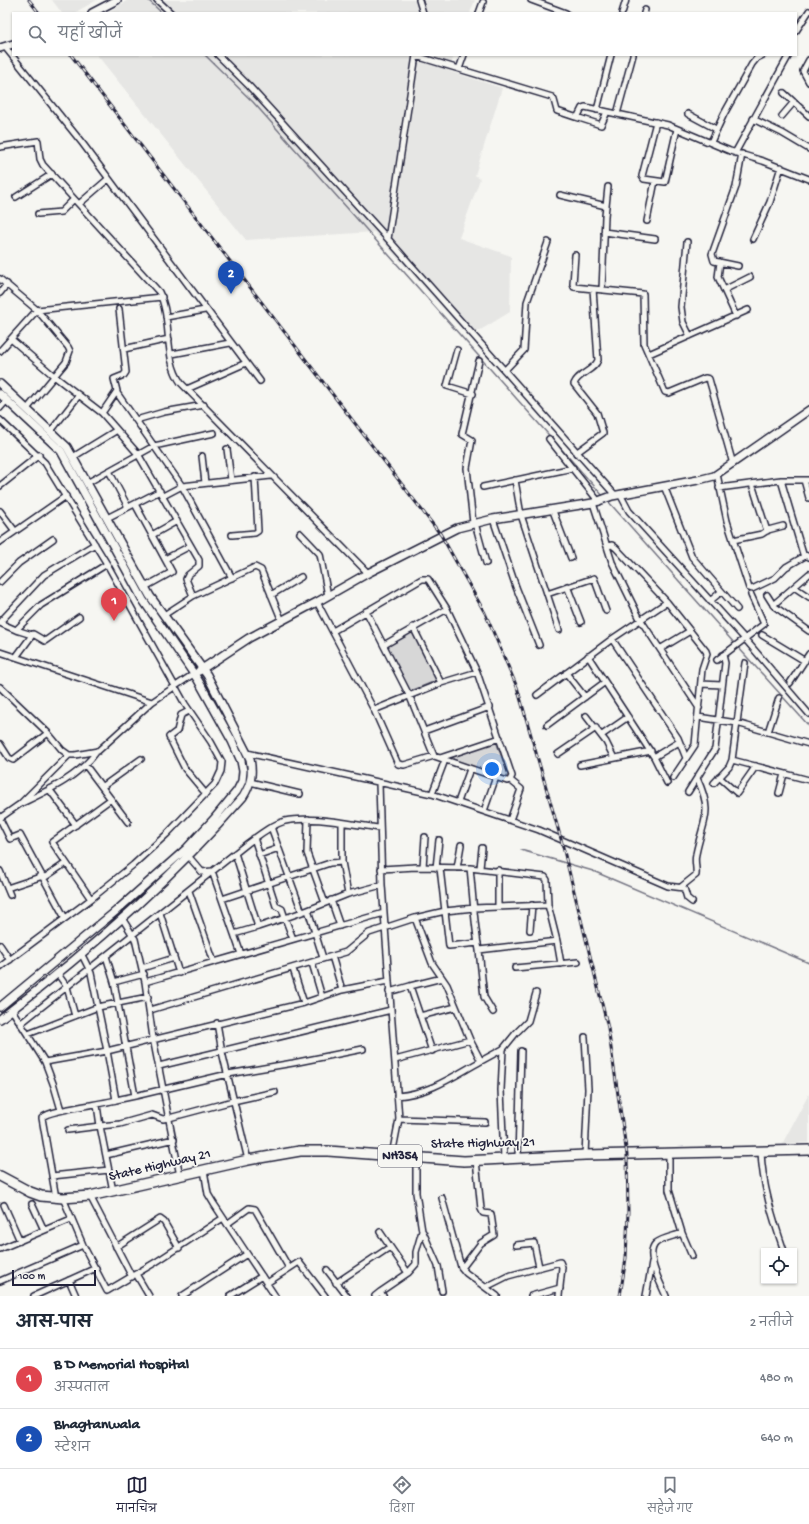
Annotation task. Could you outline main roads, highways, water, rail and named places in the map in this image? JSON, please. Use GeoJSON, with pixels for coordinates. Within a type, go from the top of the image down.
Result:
{"type":"FeatureCollection","features":[{"type":"Feature","properties":{"kind":"highway","name":"State Highway 21"},"geometry":{"type":"LineString","coordinates":[[0,1176],[30,1192],[59,1198],[90,1196],[248,1160],[300,1151],[328,1151],[416,1158],[476,1160],[585,1155],[809,1150]]}},
{"type":"Feature","properties":{"kind":"main road"},"geometry":{"type":"LineString","coordinates":[[94,12],[117,0]]}},
{"type":"Feature","properties":{"kind":"main road"},"geometry":{"type":"LineString","coordinates":[[2,48],[12,44]]}},
{"type":"Feature","properties":{"kind":"main road"},"geometry":{"type":"LineString","coordinates":[[0,384],[67,447],[145,587],[202,669],[247,753],[252,766],[250,782],[243,797],[189,857],[122,918],[0,1019]]}},
{"type":"Feature","properties":{"kind":"main road"},"geometry":{"type":"LineString","coordinates":[[0,394],[61,452],[143,600],[195,673],[232,741],[241,761],[242,781],[237,791],[200,835],[156,877],[0,1007]]}},
{"type":"Feature","properties":{"kind":"main road"},"geometry":{"type":"LineString","coordinates":[[195,673],[249,638],[440,535],[474,523],[598,502],[616,495],[698,480],[717,474],[809,410]]}},
{"type":"Feature","properties":{"kind":"waterway"},"geometry":{"type":"LineString","coordinates":[[148,0],[161,12]]}},
{"type":"Feature","properties":{"kind":"waterway"},"geometry":{"type":"LineString","coordinates":[[206,56],[253,102],[603,496]]}},
{"type":"Feature","properties":{"kind":"waterway"},"geometry":{"type":"LineString","coordinates":[[607,500],[735,644]]}},
{"type":"Feature","properties":{"kind":"waterway"},"geometry":{"type":"LineString","coordinates":[[737,646],[809,726]]}},
{"type":"Feature","properties":{"kind":"waterway"},"geometry":{"type":"LineString","coordinates":[[521,850],[593,871],[809,963]]}},
{"type":"Feature","properties":{"kind":"railway"},"geometry":{"type":"LineString","coordinates":[[29,0],[38,12]]}},
{"type":"Feature","properties":{"kind":"railway"},"geometry":{"type":"LineString","coordinates":[[72,56],[441,535],[485,613],[517,687],[561,839],[608,1028],[627,1155],[628,1212],[626,1258],[620,1296]]}},
{"type":"Feature","properties":{"kind":"place","name":"Bhagtanwala"},"geometry":{"type":"Point","coordinates":[231,294]}},
{"type":"Feature","properties":{"kind":"place","name":"B D Memorial Hospital"},"geometry":{"type":"Point","coordinates":[114,621]}}]}
